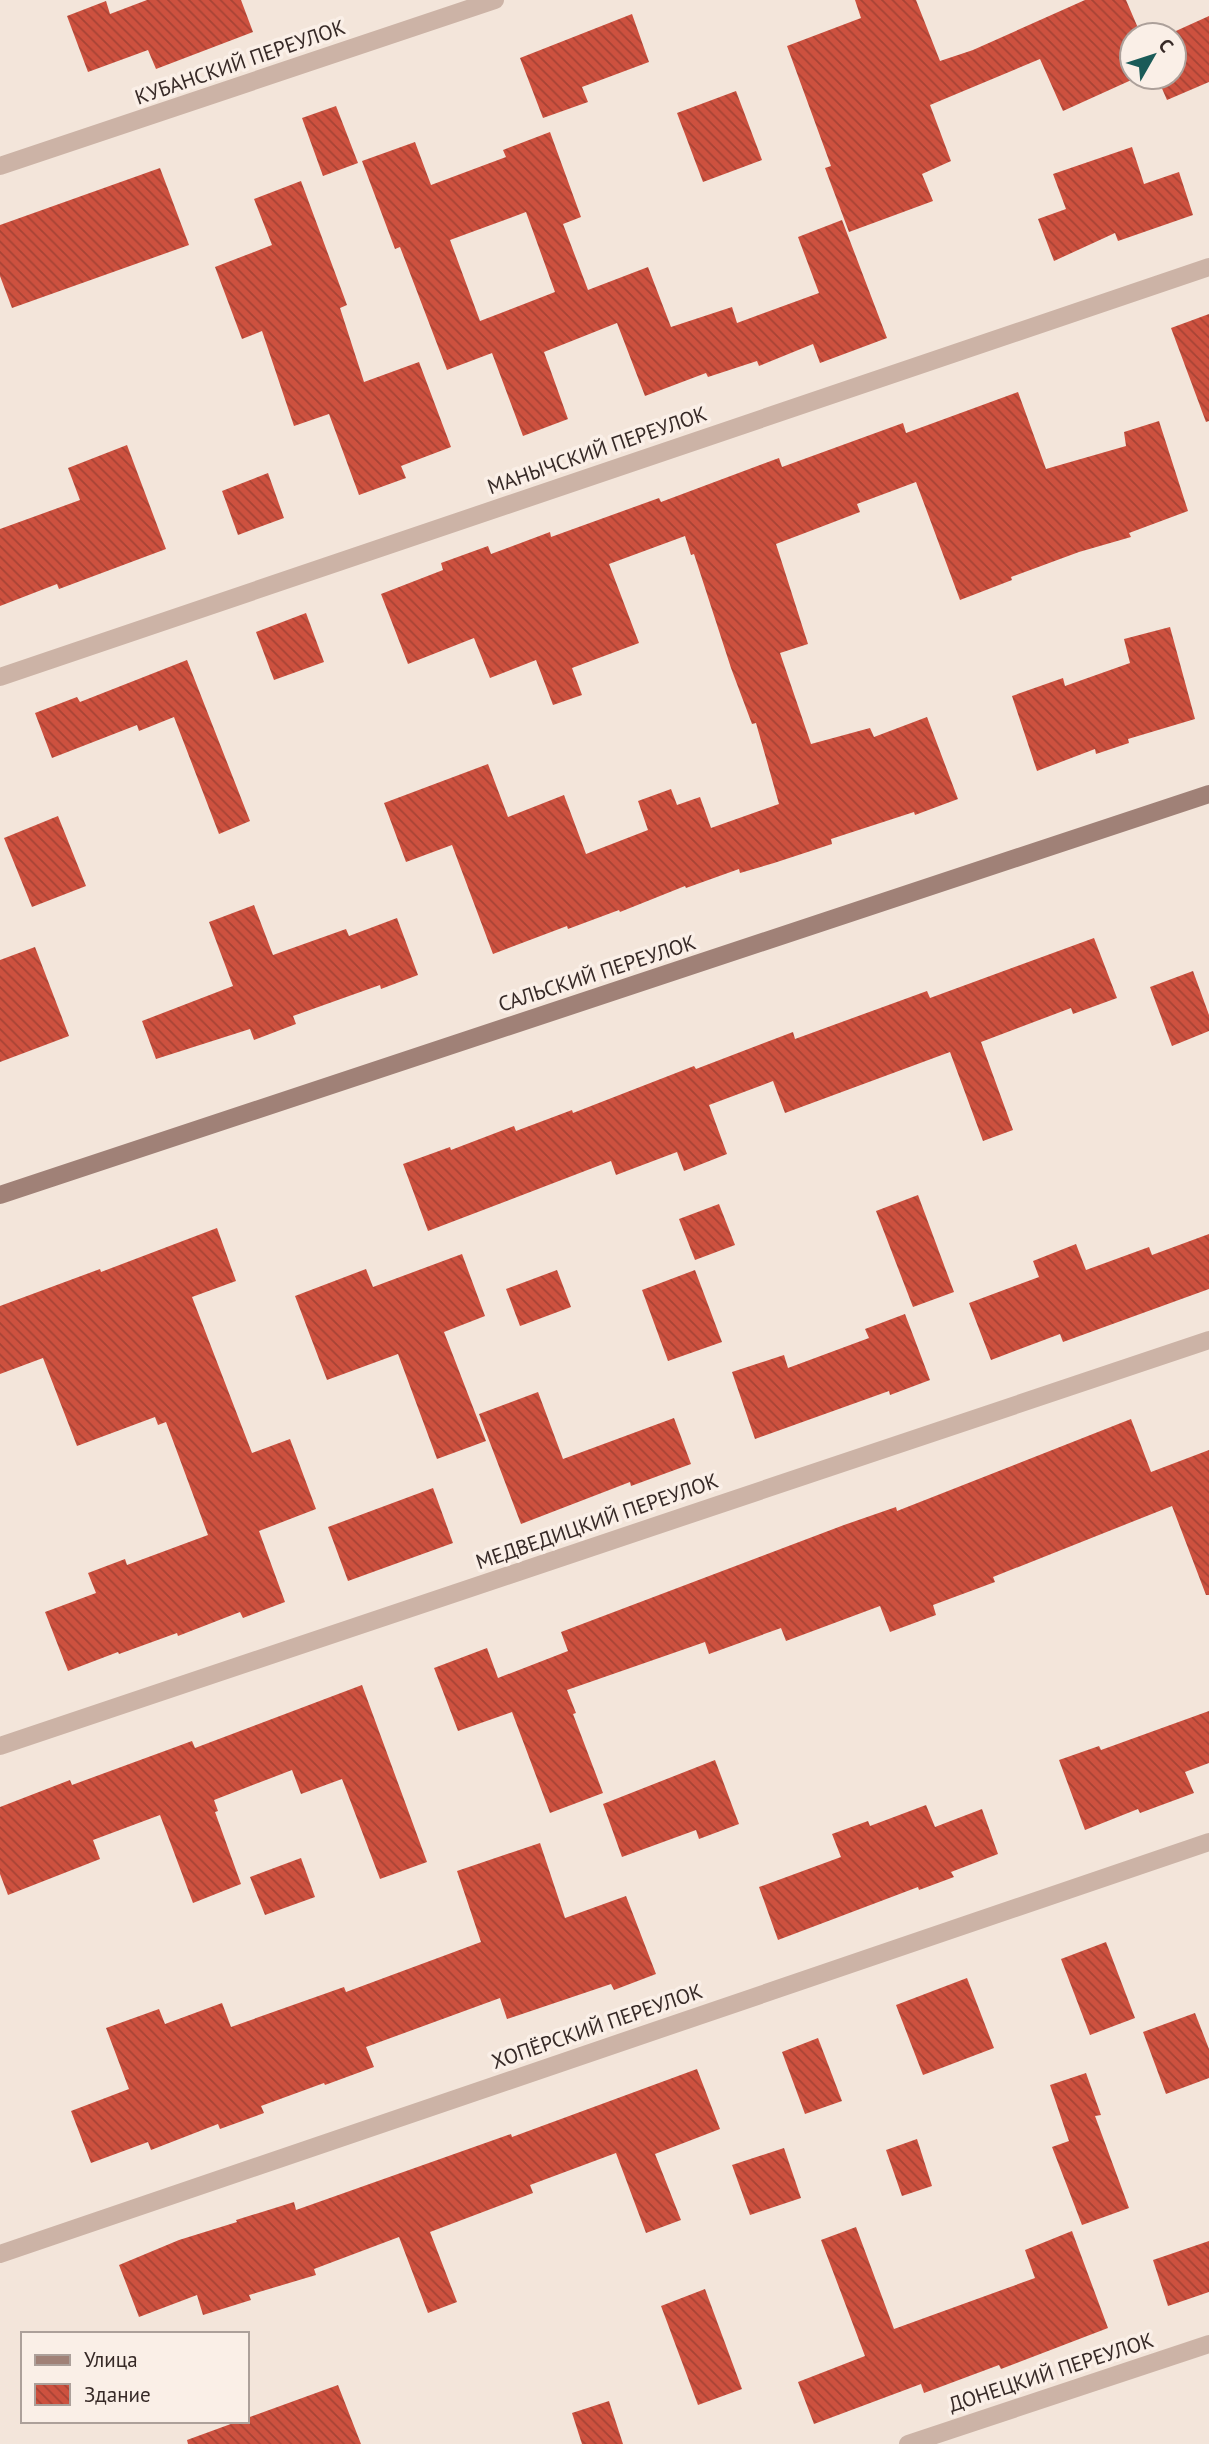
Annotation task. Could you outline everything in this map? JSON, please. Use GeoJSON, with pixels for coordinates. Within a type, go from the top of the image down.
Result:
{"type":"FeatureCollection","features":[{"type":"Feature","properties":{"kind":"main road","name":"САЛЬСКИЙ ПЕРЕУЛОК"},"geometry":{"type":"LineString","coordinates":[[0,1195],[1209,794]]}},
{"type":"Feature","properties":{"kind":"street","name":"КУБАНСКИЙ ПЕРЕУЛОК"},"geometry":{"type":"LineString","coordinates":[[0,166],[495,0]]}},
{"type":"Feature","properties":{"kind":"street","name":"МАНЫЧСКИЙ ПЕРЕУЛОК"},"geometry":{"type":"LineString","coordinates":[[0,677],[1209,267]]}},
{"type":"Feature","properties":{"kind":"street","name":"МЕДВЕДИЦКИЙ ПЕРЕУЛОК"},"geometry":{"type":"LineString","coordinates":[[0,1745],[1209,1340]]}},
{"type":"Feature","properties":{"kind":"street","name":"ХОПЁРСКИЙ ПЕРЕУЛОК"},"geometry":{"type":"LineString","coordinates":[[0,2254],[1209,1842]]}},
{"type":"Feature","properties":{"kind":"street","name":"ДОНЕЦКИЙ ПЕРЕУЛОК"},"geometry":{"type":"LineString","coordinates":[[908,2444],[1209,2344]]}},
{"type":"Feature","properties":{"kind":"building"},"geometry":{"type":"Polygon","coordinates":[[[147,0],[241,0],[253,32],[156,69],[148,50],[88,72],[67,16],[106,1],[110,14],[147,0]]]}},
{"type":"Feature","properties":{"kind":"building"},"geometry":{"type":"Polygon","coordinates":[[[855,0],[916,0],[940,61],[973,50],[1085,0],[1126,0],[1135,21],[1118,21],[1118,86],[1063,111],[1040,59],[930,105],[951,161],[922,174],[933,201],[849,232],[825,168],[831,166],[787,46],[861,18],[855,0]]]}},
{"type":"Feature","properties":{"kind":"building"},"geometry":{"type":"Polygon","coordinates":[[[632,14],[649,62],[582,87],[588,102],[543,118],[520,58],[632,14]]]}},
{"type":"Feature","properties":{"kind":"building"},"geometry":{"type":"Polygon","coordinates":[[[1209,16],[1209,82],[1188,91],[1188,26],[1209,16]]]}},
{"type":"Feature","properties":{"kind":"building"},"geometry":{"type":"Polygon","coordinates":[[[736,91],[762,160],[703,182],[677,113],[736,91]]]}},
{"type":"Feature","properties":{"kind":"building"},"geometry":{"type":"Polygon","coordinates":[[[1163,91],[1188,91],[1167,100],[1163,91]]]}},
{"type":"Feature","properties":{"kind":"building"},"geometry":{"type":"Polygon","coordinates":[[[336,106],[358,163],[323,176],[302,118],[336,106]]]}},
{"type":"Feature","properties":{"kind":"building"},"geometry":{"type":"Polygon","coordinates":[[[550,132],[581,217],[563,224],[588,290],[648,267],[671,327],[732,307],[737,323],[819,293],[798,237],[842,220],[887,338],[820,363],[813,344],[759,366],[757,361],[708,377],[706,373],[645,396],[617,323],[544,352],[568,419],[523,436],[492,353],[447,370],[400,247],[395,249],[362,161],[415,142],[431,185],[506,157],[503,150],[550,132]],[[526,212],[450,240],[480,321],[555,292],[526,212]]]}},
{"type":"Feature","properties":{"kind":"building"},"geometry":{"type":"Polygon","coordinates":[[[1132,147],[1144,184],[1179,172],[1193,215],[1118,241],[1115,233],[1054,261],[1038,219],[1066,209],[1053,174],[1132,147]]]}},
{"type":"Feature","properties":{"kind":"building"},"geometry":{"type":"Polygon","coordinates":[[[160,168],[189,245],[12,308],[0,276],[0,225],[160,168]]]}},
{"type":"Feature","properties":{"kind":"building"},"geometry":{"type":"Polygon","coordinates":[[[301,181],[347,305],[340,308],[364,382],[419,362],[451,447],[401,466],[406,478],[359,495],[329,414],[294,426],[262,331],[242,339],[215,267],[272,245],[254,199],[301,181]]]}},
{"type":"Feature","properties":{"kind":"building"},"geometry":{"type":"Polygon","coordinates":[[[1209,314],[1209,421],[1206,422],[1171,328],[1209,314]]]}},
{"type":"Feature","properties":{"kind":"building"},"geometry":{"type":"Polygon","coordinates":[[[1018,392],[1046,469],[1126,446],[1124,432],[1159,421],[1188,511],[1129,533],[1131,537],[1079,552],[1011,577],[1012,580],[960,600],[916,482],[857,504],[860,512],[776,544],[808,644],[780,653],[811,744],[870,728],[874,737],[927,717],[958,799],[915,815],[914,812],[831,839],[832,844],[774,863],[740,873],[739,869],[686,888],[685,886],[620,912],[619,910],[568,929],[567,926],[493,954],[452,845],[406,862],[384,803],[488,764],[508,817],[564,795],[586,854],[648,830],[638,801],[671,789],[677,805],[700,797],[711,828],[779,804],[756,723],[752,724],[694,554],[691,555],[685,536],[609,564],[639,643],[572,668],[582,695],[553,705],[536,660],[490,678],[474,638],[408,664],[381,594],[443,570],[441,563],[488,546],[491,554],[550,532],[551,537],[659,498],[661,502],[779,458],[782,467],[903,423],[906,433],[1018,392]]]}},
{"type":"Feature","properties":{"kind":"building"},"geometry":{"type":"Polygon","coordinates":[[[127,445],[166,549],[59,589],[57,584],[0,606],[0,529],[80,500],[68,468],[127,445]]]}},
{"type":"Feature","properties":{"kind":"building"},"geometry":{"type":"Polygon","coordinates":[[[268,473],[284,518],[238,535],[222,491],[268,473]]]}},
{"type":"Feature","properties":{"kind":"building"},"geometry":{"type":"Polygon","coordinates":[[[306,613],[324,662],[274,680],[256,632],[306,613]]]}},
{"type":"Feature","properties":{"kind":"building"},"geometry":{"type":"Polygon","coordinates":[[[1170,627],[1195,719],[1128,739],[1129,743],[1096,754],[1095,749],[1037,771],[1012,696],[1063,678],[1065,686],[1130,663],[1124,639],[1170,627]]]}},
{"type":"Feature","properties":{"kind":"building"},"geometry":{"type":"Polygon","coordinates":[[[187,660],[250,821],[219,834],[174,717],[139,731],[137,725],[52,758],[35,713],[77,697],[80,702],[187,660]]]}},
{"type":"Feature","properties":{"kind":"building"},"geometry":{"type":"Polygon","coordinates":[[[58,816],[86,886],[32,907],[4,838],[58,816]]]}},
{"type":"Feature","properties":{"kind":"building"},"geometry":{"type":"Polygon","coordinates":[[[254,905],[273,955],[346,929],[349,936],[397,918],[418,975],[381,989],[380,985],[293,1016],[296,1024],[254,1040],[250,1029],[156,1059],[142,1021],[233,986],[209,922],[254,905]]]}},
{"type":"Feature","properties":{"kind":"building"},"geometry":{"type":"Polygon","coordinates":[[[1094,938],[1117,998],[1073,1014],[1071,1008],[981,1042],[1013,1130],[983,1141],[950,1052],[785,1113],[773,1081],[709,1105],[727,1154],[684,1171],[677,1152],[616,1175],[611,1161],[428,1231],[403,1164],[450,1147],[451,1150],[514,1126],[516,1131],[572,1110],[573,1113],[694,1066],[696,1069],[793,1032],[795,1039],[927,991],[930,998],[1094,938]]]}},
{"type":"Feature","properties":{"kind":"building"},"geometry":{"type":"Polygon","coordinates":[[[35,947],[69,1036],[0,1062],[0,960],[35,947]]]}},
{"type":"Feature","properties":{"kind":"building"},"geometry":{"type":"Polygon","coordinates":[[[1193,971],[1209,1015],[1209,1031],[1172,1046],[1150,987],[1193,971]]]}},
{"type":"Feature","properties":{"kind":"building"},"geometry":{"type":"Polygon","coordinates":[[[918,1195],[954,1292],[913,1307],[876,1211],[918,1195]]]}},
{"type":"Feature","properties":{"kind":"building"},"geometry":{"type":"Polygon","coordinates":[[[719,1204],[735,1245],[695,1260],[679,1219],[719,1204]]]}},
{"type":"Feature","properties":{"kind":"building"},"geometry":{"type":"Polygon","coordinates":[[[217,1228],[236,1281],[192,1297],[252,1453],[290,1439],[316,1509],[259,1531],[285,1602],[243,1618],[240,1612],[178,1636],[177,1633],[68,1671],[45,1612],[96,1593],[88,1573],[125,1559],[127,1565],[208,1535],[166,1422],[158,1425],[155,1417],[77,1446],[43,1358],[0,1374],[0,1306],[100,1269],[101,1272],[217,1228]]]}},
{"type":"Feature","properties":{"kind":"building"},"geometry":{"type":"Polygon","coordinates":[[[1209,1234],[1209,1289],[1063,1342],[1060,1334],[991,1360],[969,1303],[1039,1277],[1033,1261],[1076,1244],[1086,1270],[1149,1247],[1152,1255],[1209,1234]]]}},
{"type":"Feature","properties":{"kind":"building"},"geometry":{"type":"Polygon","coordinates":[[[462,1254],[485,1316],[444,1332],[486,1441],[437,1459],[398,1354],[327,1380],[295,1296],[366,1269],[373,1287],[462,1254]]]}},
{"type":"Feature","properties":{"kind":"building"},"geometry":{"type":"Polygon","coordinates":[[[557,1270],[571,1307],[520,1326],[506,1289],[557,1270]]]}},
{"type":"Feature","properties":{"kind":"building"},"geometry":{"type":"Polygon","coordinates":[[[695,1270],[722,1342],[668,1361],[642,1290],[695,1270]]]}},
{"type":"Feature","properties":{"kind":"building"},"geometry":{"type":"Polygon","coordinates":[[[905,1314],[930,1380],[890,1395],[889,1391],[755,1439],[732,1372],[784,1355],[788,1368],[869,1338],[865,1329],[905,1314]]]}},
{"type":"Feature","properties":{"kind":"building"},"geometry":{"type":"Polygon","coordinates":[[[538,1392],[563,1459],[674,1418],[691,1464],[631,1486],[630,1482],[521,1524],[479,1414],[538,1392]]]}},
{"type":"Feature","properties":{"kind":"building"},"geometry":{"type":"Polygon","coordinates":[[[1131,1419],[1151,1472],[1209,1450],[1209,1595],[1206,1595],[1172,1506],[993,1577],[995,1582],[933,1605],[936,1615],[890,1632],[880,1606],[786,1641],[781,1628],[709,1654],[705,1642],[567,1690],[576,1713],[573,1714],[603,1793],[550,1813],[512,1712],[458,1731],[434,1668],[487,1648],[498,1678],[568,1651],[561,1632],[844,1525],[896,1507],[897,1511],[1131,1419]]]}},
{"type":"Feature","properties":{"kind":"building"},"geometry":{"type":"Polygon","coordinates":[[[433,1488],[453,1543],[348,1581],[328,1527],[433,1488]]]}},
{"type":"Feature","properties":{"kind":"building"},"geometry":{"type":"Polygon","coordinates":[[[362,1685],[427,1862],[380,1879],[342,1779],[301,1794],[292,1770],[214,1800],[218,1811],[215,1812],[241,1884],[193,1903],[160,1815],[93,1840],[100,1859],[8,1895],[0,1874],[0,1807],[70,1780],[72,1785],[192,1741],[195,1748],[362,1685]]]}},
{"type":"Feature","properties":{"kind":"building"},"geometry":{"type":"Polygon","coordinates":[[[1209,1711],[1209,1763],[1185,1772],[1194,1793],[1140,1813],[1138,1809],[1085,1830],[1059,1760],[1099,1746],[1101,1750],[1209,1711]]]}},
{"type":"Feature","properties":{"kind":"building"},"geometry":{"type":"Polygon","coordinates":[[[715,1760],[739,1824],[699,1839],[696,1830],[622,1857],[603,1804],[715,1760]]]}},
{"type":"Feature","properties":{"kind":"building"},"geometry":{"type":"Polygon","coordinates":[[[926,1805],[935,1827],[982,1809],[998,1854],[951,1872],[954,1877],[919,1890],[918,1887],[778,1940],[759,1887],[841,1857],[832,1834],[868,1821],[870,1826],[926,1805]]]}},
{"type":"Feature","properties":{"kind":"building"},"geometry":{"type":"Polygon","coordinates":[[[540,1843],[565,1918],[626,1896],[656,1974],[614,1990],[611,1984],[507,2019],[500,1998],[366,2047],[374,2067],[261,2106],[264,2113],[220,2129],[218,2124],[151,2150],[148,2142],[91,2163],[71,2111],[129,2089],[106,2028],[159,2009],[165,2024],[222,2003],[231,2027],[344,1987],[346,1992],[481,1942],[457,1871],[540,1843]]]}},
{"type":"Feature","properties":{"kind":"building"},"geometry":{"type":"Polygon","coordinates":[[[301,1858],[315,1897],[265,1915],[250,1877],[301,1858]]]}},
{"type":"Feature","properties":{"kind":"building"},"geometry":{"type":"Polygon","coordinates":[[[1106,1942],[1135,2018],[1090,2035],[1061,1959],[1106,1942]]]}},
{"type":"Feature","properties":{"kind":"building"},"geometry":{"type":"Polygon","coordinates":[[[967,1978],[994,2048],[923,2075],[896,2005],[967,1978]]]}},
{"type":"Feature","properties":{"kind":"building"},"geometry":{"type":"Polygon","coordinates":[[[1195,2013],[1209,2049],[1209,2078],[1166,2094],[1143,2032],[1195,2013]]]}},
{"type":"Feature","properties":{"kind":"building"},"geometry":{"type":"Polygon","coordinates":[[[818,2038],[842,2101],[805,2114],[782,2052],[818,2038]]]}},
{"type":"Feature","properties":{"kind":"building"},"geometry":{"type":"Polygon","coordinates":[[[697,2069],[720,2129],[655,2154],[681,2220],[646,2233],[616,2153],[530,2185],[533,2193],[430,2232],[457,2302],[428,2313],[399,2237],[314,2269],[316,2275],[249,2295],[251,2300],[203,2315],[197,2295],[139,2317],[119,2265],[179,2240],[237,2222],[236,2220],[294,2202],[296,2210],[511,2134],[512,2137],[697,2069]]]}},
{"type":"Feature","properties":{"kind":"building"},"geometry":{"type":"Polygon","coordinates":[[[1086,2073],[1101,2115],[1095,2116],[1129,2208],[1082,2225],[1052,2147],[1069,2141],[1050,2085],[1086,2073]]]}},
{"type":"Feature","properties":{"kind":"building"},"geometry":{"type":"Polygon","coordinates":[[[917,2139],[932,2186],[902,2196],[886,2150],[917,2139]]]}},
{"type":"Feature","properties":{"kind":"building"},"geometry":{"type":"Polygon","coordinates":[[[784,2148],[801,2198],[750,2215],[732,2165],[784,2148]]]}},
{"type":"Feature","properties":{"kind":"building"},"geometry":{"type":"Polygon","coordinates":[[[856,2227],[894,2329],[1035,2278],[1025,2250],[1072,2231],[1108,2328],[1001,2369],[999,2365],[924,2393],[921,2384],[814,2424],[798,2382],[865,2356],[821,2240],[856,2227]]]}},
{"type":"Feature","properties":{"kind":"building"},"geometry":{"type":"Polygon","coordinates":[[[1209,2241],[1209,2292],[1168,2306],[1153,2260],[1209,2241]]]}},
{"type":"Feature","properties":{"kind":"building"},"geometry":{"type":"Polygon","coordinates":[[[705,2289],[742,2389],[698,2405],[661,2306],[705,2289]]]}},
{"type":"Feature","properties":{"kind":"building"},"geometry":{"type":"Polygon","coordinates":[[[338,2385],[361,2444],[188,2444],[187,2440],[234,2423],[248,2423],[248,2418],[338,2385]]]}},
{"type":"Feature","properties":{"kind":"building"},"geometry":{"type":"Polygon","coordinates":[[[609,2401],[623,2444],[582,2444],[572,2413],[609,2401]]]}}]}
